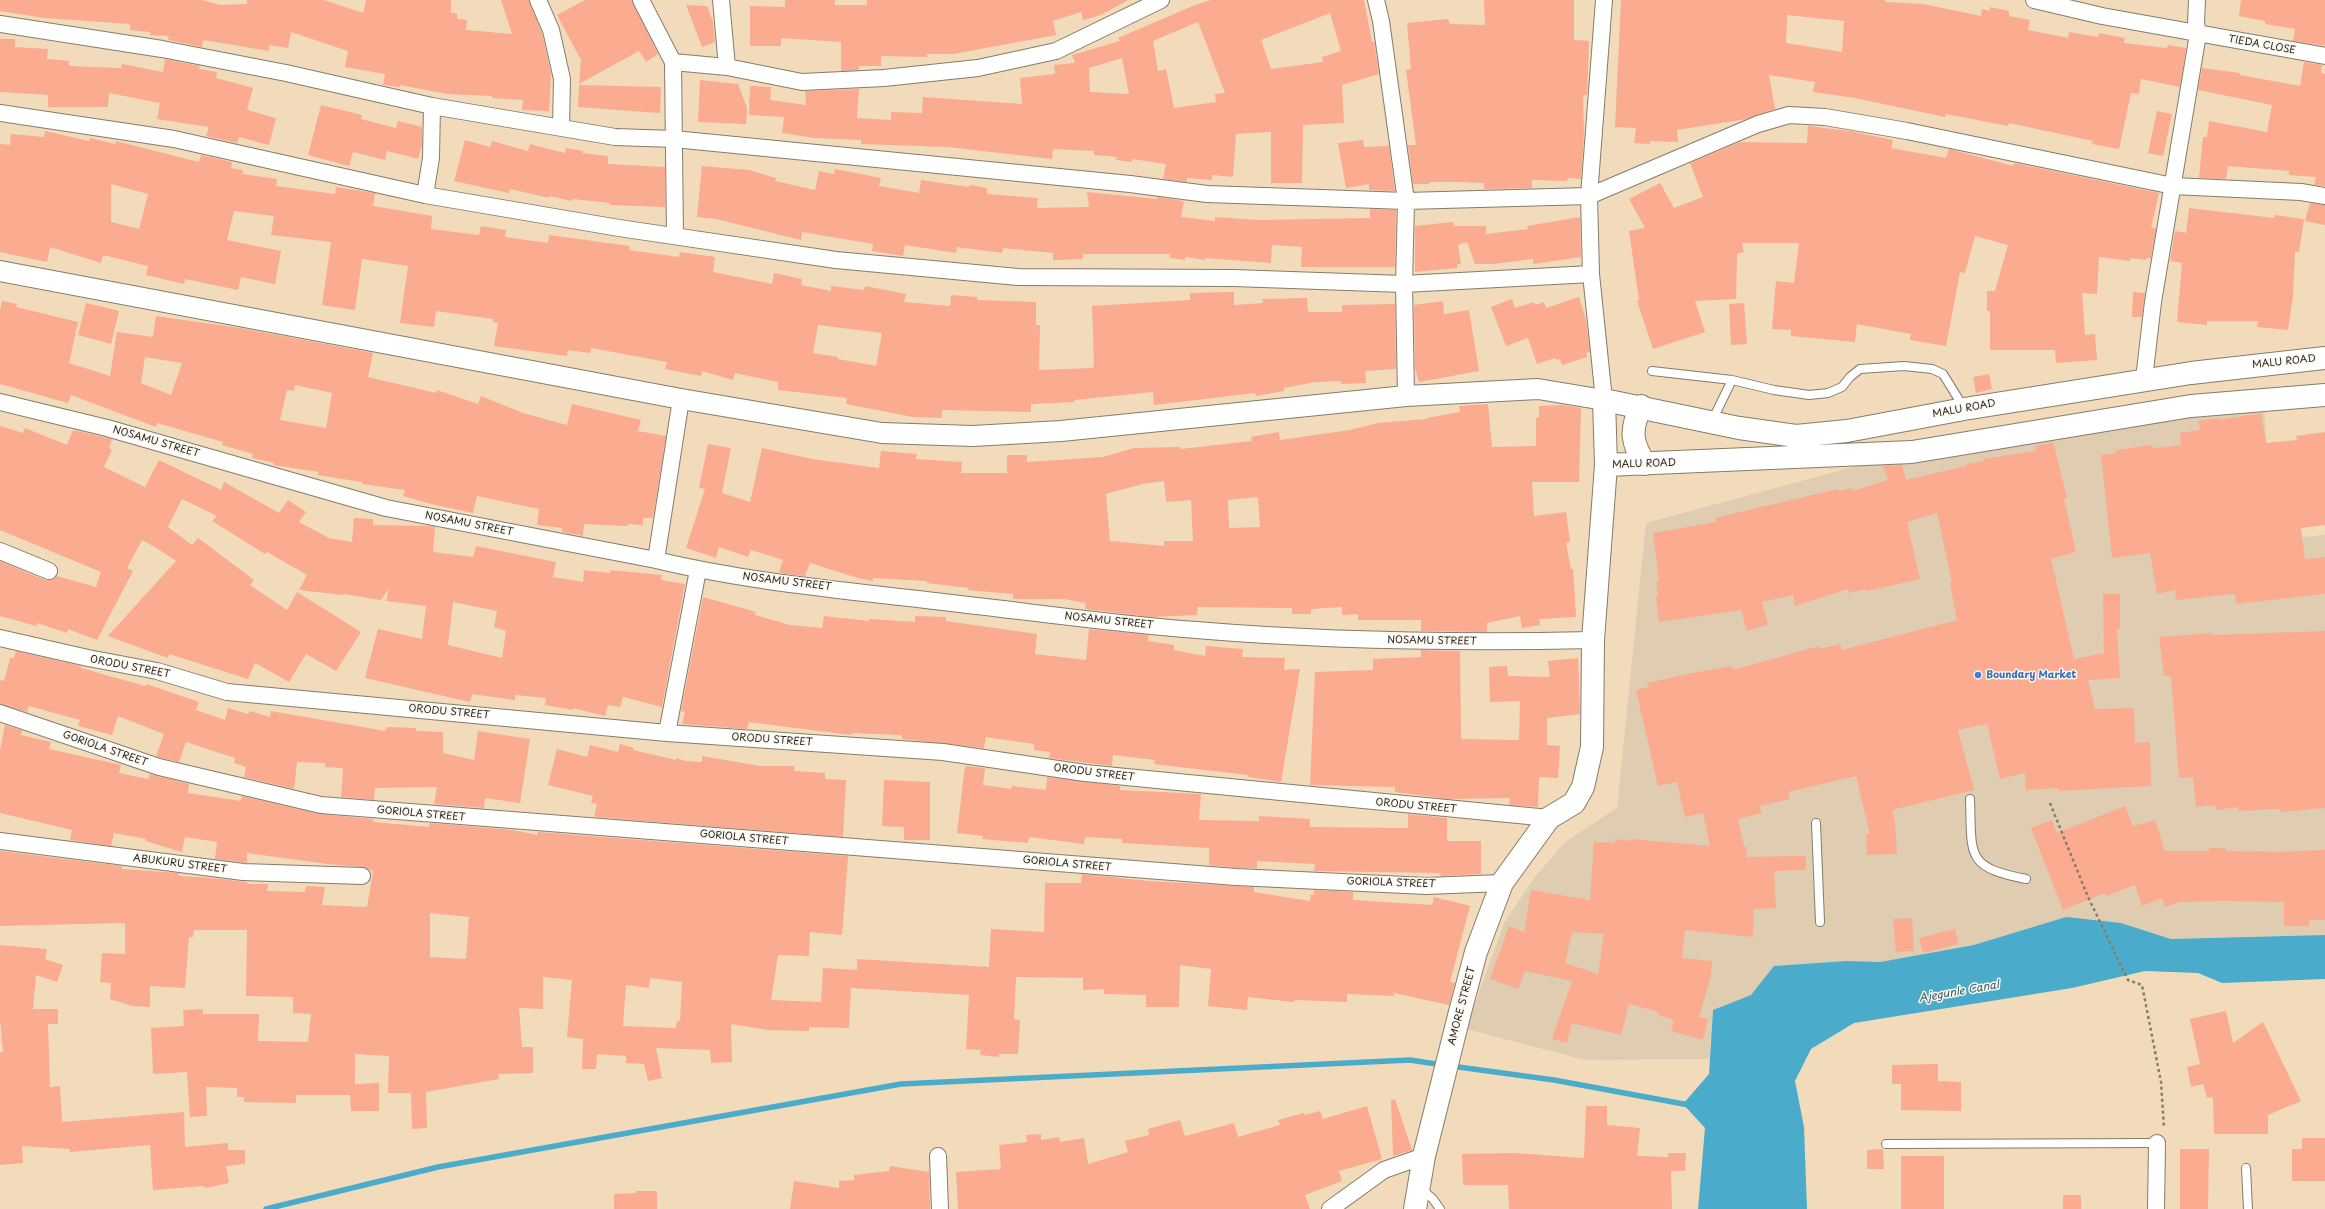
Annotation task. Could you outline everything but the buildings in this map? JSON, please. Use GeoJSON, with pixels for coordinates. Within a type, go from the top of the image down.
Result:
{"type":"FeatureCollection","features":[{"type":"Feature","properties":{"kind":"main road","name":"MALU ROAD"},"geometry":{"type":"LineString","coordinates":[[1596,398],[1641,406],[1739,428],[1796,436],[1847,431],[1964,408],[2190,373],[2325,358]]}},
{"type":"Feature","properties":{"kind":"main road"},"geometry":{"type":"LineString","coordinates":[[2190,373],[2190,406]]}},
{"type":"Feature","properties":{"kind":"main road","name":"MALU ROAD"},"geometry":{"type":"LineString","coordinates":[[1606,465],[1912,452],[2190,406],[2325,395]]}},
{"type":"Feature","properties":{"kind":"main road"},"geometry":{"type":"LineString","coordinates":[[1549,818],[1574,803],[1583,787],[1592,747],[1593,640],[1606,465],[1596,398]]}},
{"type":"Feature","properties":{"kind":"main road"},"geometry":{"type":"LineString","coordinates":[[1641,406],[1634,421],[1632,436],[1637,452],[1645,464]]}},
{"type":"Feature","properties":{"kind":"main road","name":"AMORE STREET"},"geometry":{"type":"LineString","coordinates":[[1415,1209],[1424,1156],[1476,952],[1502,882],[1549,818]]}},
{"type":"Feature","properties":{"kind":"street"},"geometry":{"type":"LineString","coordinates":[[538,0],[551,30],[562,79],[561,127]]}},
{"type":"Feature","properties":{"kind":"street"},"geometry":{"type":"LineString","coordinates":[[641,0],[673,62],[675,236]]}},
{"type":"Feature","properties":{"kind":"street"},"geometry":{"type":"LineString","coordinates":[[721,0],[727,67]]}},
{"type":"Feature","properties":{"kind":"street"},"geometry":{"type":"LineString","coordinates":[[673,62],[727,67],[802,82],[884,78],[978,68],[1056,50],[1161,0]]}},
{"type":"Feature","properties":{"kind":"street"},"geometry":{"type":"LineString","coordinates":[[1376,0],[1381,21],[1406,201],[1404,284],[1406,396]]}},
{"type":"Feature","properties":{"kind":"street"},"geometry":{"type":"LineString","coordinates":[[0,271],[681,400],[882,434],[973,436],[1062,431],[1406,396],[1538,388],[1596,398],[1589,196],[1604,0]]}},
{"type":"Feature","properties":{"kind":"street","name":"TIEDA CLOSE"},"geometry":{"type":"LineString","coordinates":[[2034,0],[2198,34],[2325,56]]}},
{"type":"Feature","properties":{"kind":"street"},"geometry":{"type":"LineString","coordinates":[[2144,380],[2153,302],[2198,34],[2196,23],[2197,0]]}},
{"type":"Feature","properties":{"kind":"street"},"geometry":{"type":"LineString","coordinates":[[0,24],[162,49],[286,73],[432,106],[615,137],[674,140],[1122,183],[1207,194],[1406,201],[1589,196],[1758,124],[1789,114],[1825,117],[1907,131],[2173,186],[2301,192],[2325,196]]}},
{"type":"Feature","properties":{"kind":"street"},"geometry":{"type":"LineString","coordinates":[[425,195],[431,158],[432,106]]}},
{"type":"Feature","properties":{"kind":"street"},"geometry":{"type":"LineString","coordinates":[[0,113],[174,140],[425,195],[675,236],[836,260],[1018,277],[1234,278],[1404,284],[1591,274]]}},
{"type":"Feature","properties":{"kind":"street"},"geometry":{"type":"LineString","coordinates":[[656,560],[681,400]]}},
{"type":"Feature","properties":{"kind":"street","name":"NOSAMU STREET"},"geometry":{"type":"LineString","coordinates":[[0,402],[106,428],[386,508],[656,560],[698,570],[878,594],[1194,630],[1323,638],[1467,643],[1593,640]]}},
{"type":"Feature","properties":{"kind":"street"},"geometry":{"type":"LineString","coordinates":[[0,550],[49,571]]}},
{"type":"Feature","properties":{"kind":"street"},"geometry":{"type":"LineString","coordinates":[[667,733],[698,570]]}},
{"type":"Feature","properties":{"kind":"street","name":"ORODU STREET"},"geometry":{"type":"LineString","coordinates":[[0,638],[88,658],[157,671],[227,692],[667,733],[944,752],[1085,773],[1549,818]]}},
{"type":"Feature","properties":{"kind":"street","name":"GORIOLA STREET"},"geometry":{"type":"LineString","coordinates":[[0,713],[159,767],[321,805],[1236,877],[1426,886],[1502,882]]}},
{"type":"Feature","properties":{"kind":"street","name":"ABUKURU STREET"},"geometry":{"type":"LineString","coordinates":[[0,841],[243,872],[362,876]]}},
{"type":"Feature","properties":{"kind":"street"},"geometry":{"type":"LineString","coordinates":[[2156,1209],[2157,1143]]}},
{"type":"Feature","properties":{"kind":"street"},"geometry":{"type":"LineString","coordinates":[[938,1156],[940,1209]]}},
{"type":"Feature","properties":{"kind":"street"},"geometry":{"type":"LineString","coordinates":[[1330,1209],[1384,1170],[1424,1156]]}},
{"type":"Feature","properties":{"kind":"lane"},"geometry":{"type":"LineString","coordinates":[[1652,371],[1732,380],[1774,390],[1809,395],[1828,393],[1842,387],[1850,377],[1860,369],[1904,366],[1932,369],[1943,374],[1964,408]]}},
{"type":"Feature","properties":{"kind":"lane"},"geometry":{"type":"LineString","coordinates":[[1712,422],[1732,380]]}},
{"type":"Feature","properties":{"kind":"lane"},"geometry":{"type":"LineString","coordinates":[[1970,799],[1972,843],[1975,855],[1982,865],[2000,874],[2026,879]]}},
{"type":"Feature","properties":{"kind":"lane"},"geometry":{"type":"LineString","coordinates":[[1816,823],[1820,922]]}},
{"type":"Feature","properties":{"kind":"lane"},"geometry":{"type":"LineString","coordinates":[[1886,1144],[2157,1143]]}},
{"type":"Feature","properties":{"kind":"lane"},"geometry":{"type":"LineString","coordinates":[[2246,1168],[2248,1209]]}},
{"type":"Feature","properties":{"kind":"lane"},"geometry":{"type":"LineString","coordinates":[[1419,1186],[1433,1199],[1440,1209]]}},
{"type":"Feature","properties":{"kind":"path"},"geometry":{"type":"LineString","coordinates":[[2050,803],[2088,897],[2128,980],[2142,985],[2161,1082],[2166,1126],[2157,1143]]}},
{"type":"Feature","properties":{"kind":"shaded area","name":"Boundary Market"},"geometry":{"type":"Polygon","coordinates":[[[2264,409],[2274,540],[2325,535],[2325,935],[2171,939],[2121,923],[1974,945],[1880,962],[1846,961],[1775,966],[1751,995],[1713,1010],[1709,1059],[1585,1060],[1466,1029],[1504,923],[1534,878],[1565,842],[1617,808],[1646,523],[1868,463],[2085,429],[2264,409]]]}},
{"type":"Feature","properties":{"kind":"water","name":"Ajegunle Canal"},"geometry":{"type":"Polygon","coordinates":[[[2066,917],[2121,923],[2171,939],[2325,935],[2325,979],[2222,983],[2198,973],[2145,971],[2072,988],[1854,1023],[1811,1049],[1795,1081],[1804,1127],[1807,1209],[1698,1209],[1705,1128],[1683,1104],[1709,1074],[1713,1010],[1751,995],[1774,966],[1846,961],[1880,962],[1974,945],[2066,917]]]}},
{"type":"Feature","properties":{"kind":"waterway"},"geometry":{"type":"LineString","coordinates":[[266,1209],[438,1167],[901,1084],[1410,1060],[1443,1065]]}},
{"type":"Feature","properties":{"kind":"waterway"},"geometry":{"type":"LineString","coordinates":[[1451,1066],[1554,1080],[1689,1105]]}},
{"type":"Feature","properties":{"kind":"place","name":"Boundary Market"},"geometry":{"type":"Point","coordinates":[1978,675]}}]}
